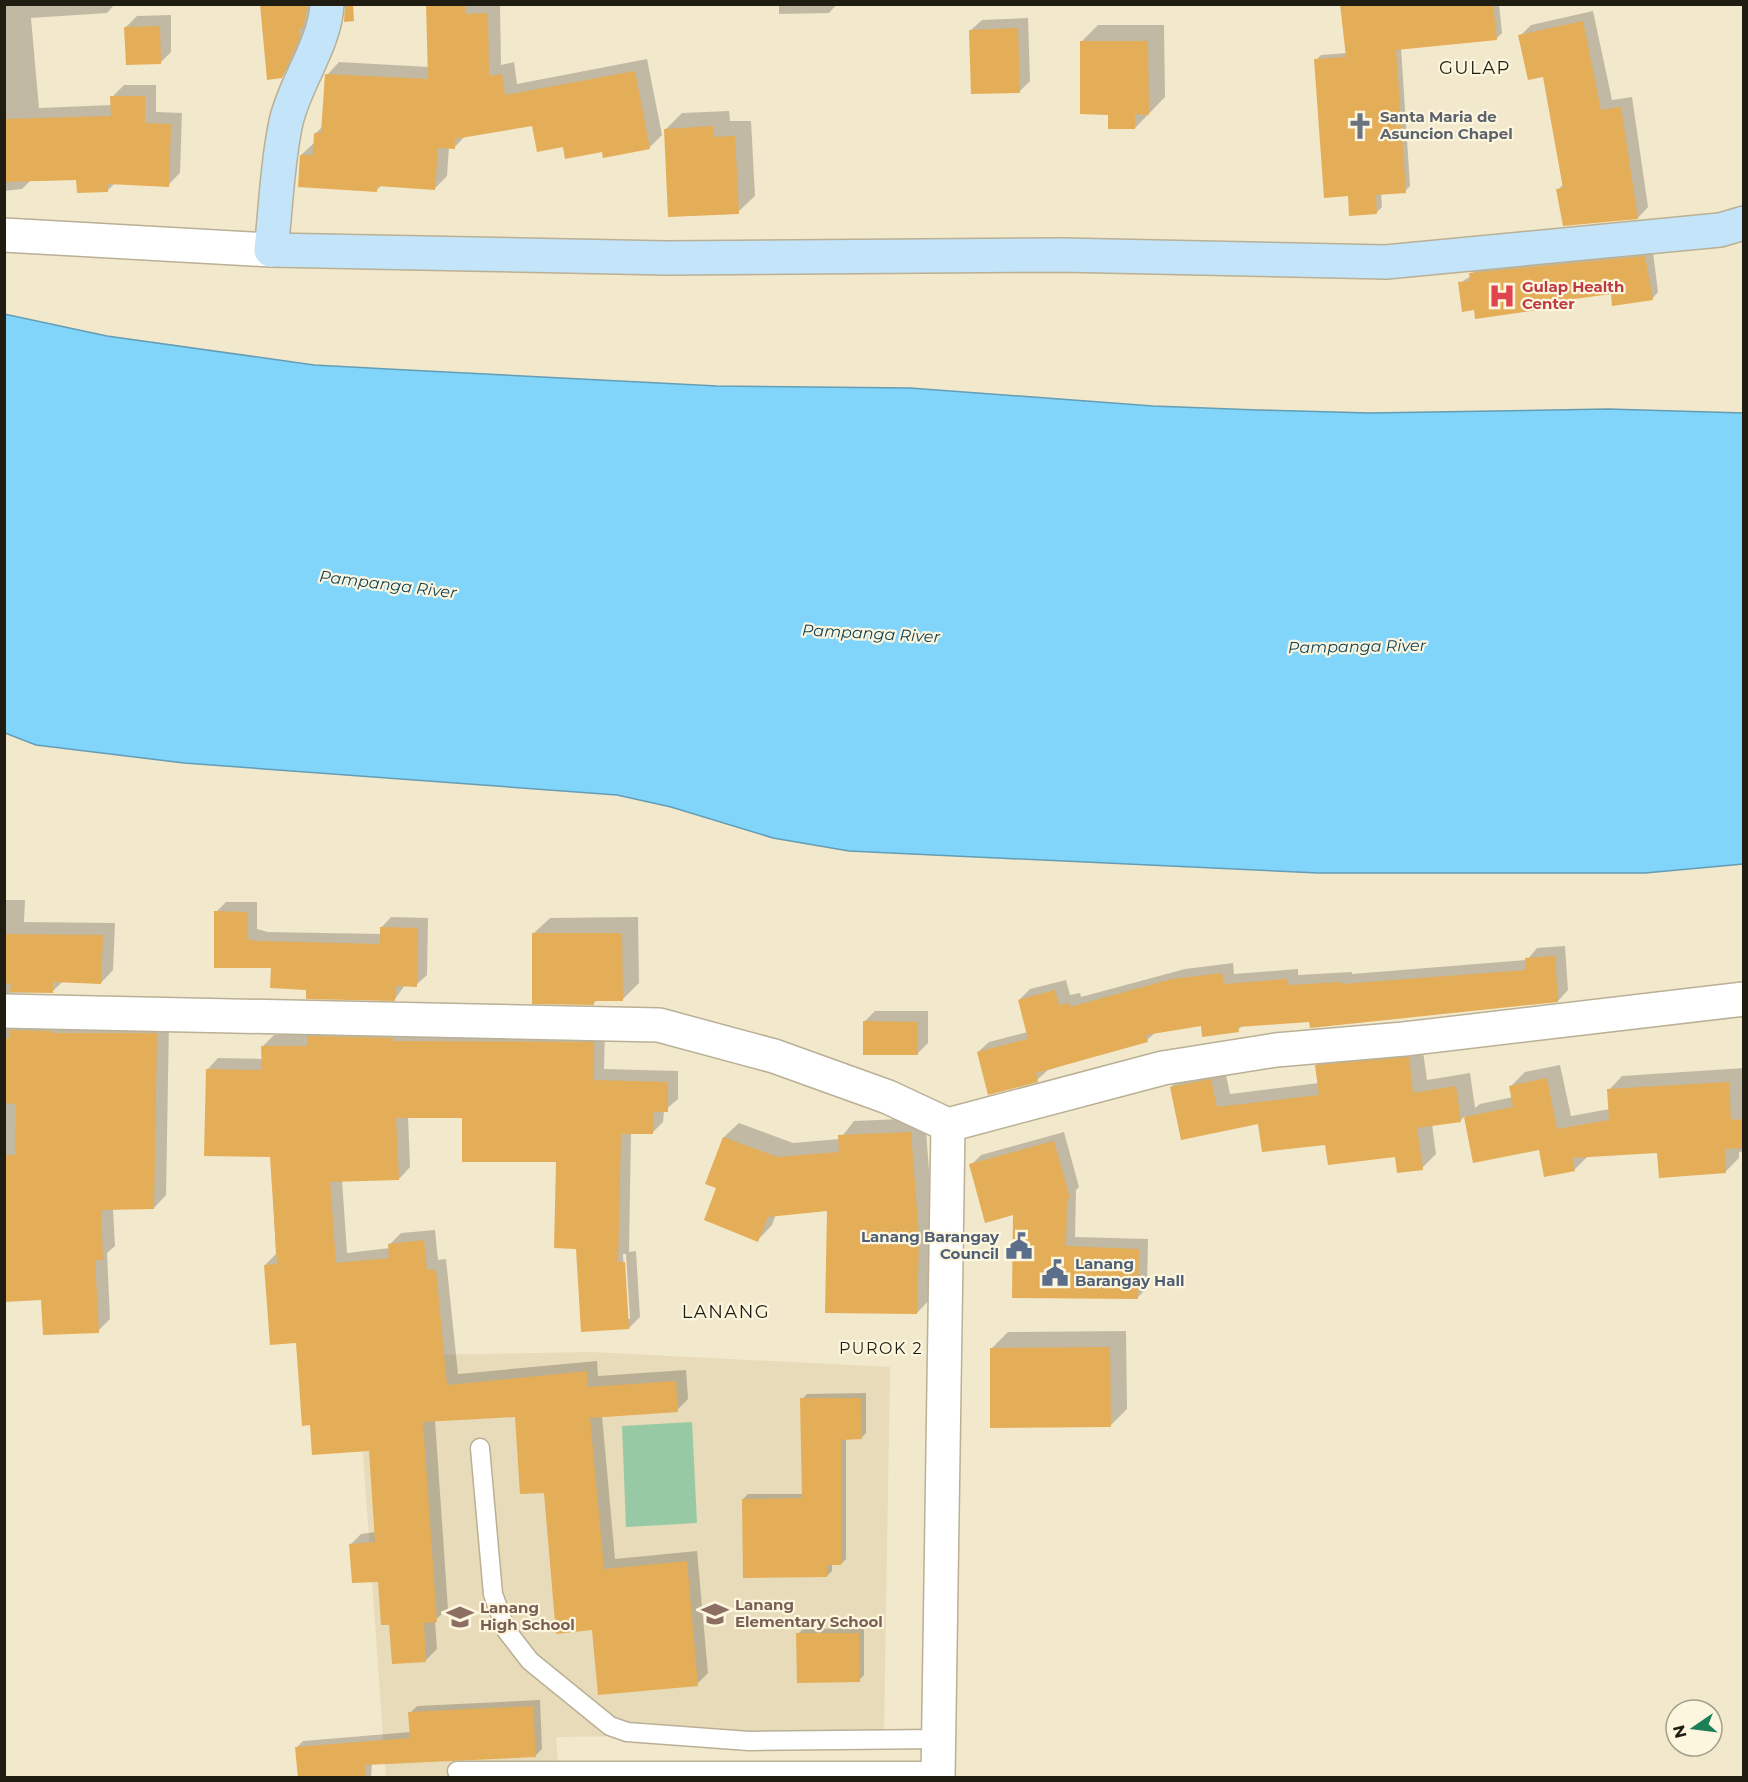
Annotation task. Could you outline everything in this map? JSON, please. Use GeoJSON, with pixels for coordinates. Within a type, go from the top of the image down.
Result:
{"type":"FeatureCollection","features":[{"type":"Feature","properties":{"kind":"street"},"geometry":{"type":"LineString","coordinates":[[271,250],[286,123],[294,94],[316,45],[327,4]]}},
{"type":"Feature","properties":{"kind":"street"},"geometry":{"type":"LineString","coordinates":[[4,235],[271,250],[667,258],[1062,255],[1386,262],[1720,230],[1743,223]]}},
{"type":"Feature","properties":{"kind":"street"},"geometry":{"type":"LineString","coordinates":[[4,1011],[659,1025],[774,1056],[888,1097],[948,1125],[1163,1068],[1275,1050],[1404,1039],[1743,999]]}},
{"type":"Feature","properties":{"kind":"street"},"geometry":{"type":"LineString","coordinates":[[938,1774],[948,1125]]}},
{"type":"Feature","properties":{"kind":"lane"},"geometry":{"type":"LineString","coordinates":[[480,1448],[493,1594],[506,1630],[530,1661],[610,1726],[627,1732],[749,1741],[938,1739]]}},
{"type":"Feature","properties":{"kind":"lane"},"geometry":{"type":"LineString","coordinates":[[457,1771],[938,1774]]}},
{"type":"Feature","properties":{"kind":"shaded area"},"geometry":{"type":"Polygon","coordinates":[[[591,1352],[890,1367],[884,1733],[556,1737],[559,1776],[386,1777],[356,1356],[591,1352]]]}},
{"type":"Feature","properties":{"kind":"green space"},"geometry":{"type":"Polygon","coordinates":[[[692,1422],[697,1523],[626,1527],[622,1426],[692,1422]]]}},
{"type":"Feature","properties":{"kind":"water","name":"Pampanga River"},"geometry":{"type":"Polygon","coordinates":[[[4,314],[107,336],[314,365],[717,386],[910,388],[1153,406],[1258,410],[1370,413],[1608,409],[1743,413],[1743,864],[1645,873],[1318,873],[849,851],[773,838],[671,807],[617,795],[184,763],[36,745],[5,733],[4,314]]]}},
{"type":"Feature","properties":{"kind":"building"},"geometry":{"type":"Polygon","coordinates":[[[260,4],[308,4],[303,28],[299,28],[300,37],[282,78],[267,80],[260,4]]]}},
{"type":"Feature","properties":{"kind":"building"},"geometry":{"type":"Polygon","coordinates":[[[345,4],[353,4],[354,21],[344,22],[345,4]]]}},
{"type":"Feature","properties":{"kind":"building"},"geometry":{"type":"Polygon","coordinates":[[[426,4],[465,4],[465,14],[488,13],[489,76],[502,74],[505,95],[635,71],[650,149],[603,158],[602,152],[565,159],[563,147],[537,152],[532,126],[455,139],[455,149],[438,148],[435,190],[377,186],[377,192],[298,187],[300,155],[313,155],[314,133],[321,133],[325,74],[428,79],[426,4]]]}},
{"type":"Feature","properties":{"kind":"building","name":"Santa Maria de Asuncion Chapel"},"geometry":{"type":"Polygon","coordinates":[[[1340,4],[1493,4],[1497,40],[1396,50],[1406,193],[1376,195],[1377,214],[1349,216],[1348,196],[1324,198],[1314,59],[1346,57],[1340,4]]]}},
{"type":"Feature","properties":{"kind":"building"},"geometry":{"type":"Polygon","coordinates":[[[1583,21],[1601,110],[1621,107],[1638,219],[1563,226],[1556,189],[1563,188],[1543,77],[1528,80],[1518,35],[1583,21]]]}},
{"type":"Feature","properties":{"kind":"building"},"geometry":{"type":"Polygon","coordinates":[[[160,26],[161,64],[126,65],[124,27],[160,26]]]}},
{"type":"Feature","properties":{"kind":"building"},"geometry":{"type":"Polygon","coordinates":[[[1018,28],[1020,93],[971,94],[969,30],[1018,28]]]}},
{"type":"Feature","properties":{"kind":"building"},"geometry":{"type":"Polygon","coordinates":[[[1080,41],[1148,41],[1149,115],[1135,114],[1135,129],[1108,129],[1108,115],[1080,114],[1080,41]]]}},
{"type":"Feature","properties":{"kind":"building"},"geometry":{"type":"Polygon","coordinates":[[[110,96],[145,96],[145,123],[171,124],[169,187],[108,184],[108,192],[77,193],[76,180],[4,182],[4,119],[111,116],[110,96]]]}},
{"type":"Feature","properties":{"kind":"building"},"geometry":{"type":"Polygon","coordinates":[[[713,126],[714,137],[735,136],[739,214],[668,217],[664,129],[713,126]]]}},
{"type":"Feature","properties":{"kind":"building"},"geometry":{"type":"Polygon","coordinates":[[[1645,256],[1653,300],[1612,306],[1611,294],[1545,303],[1546,309],[1475,319],[1474,310],[1462,312],[1458,282],[1470,281],[1469,273],[1645,256]]]}},
{"type":"Feature","properties":{"kind":"building"},"geometry":{"type":"Polygon","coordinates":[[[214,911],[248,912],[248,939],[257,941],[380,944],[380,927],[418,928],[417,987],[396,986],[395,1001],[306,999],[306,990],[270,988],[271,968],[214,968],[214,911]]]}},
{"type":"Feature","properties":{"kind":"building"},"geometry":{"type":"Polygon","coordinates":[[[532,933],[622,933],[623,1001],[594,1001],[594,1005],[532,1004],[532,933]]]}},
{"type":"Feature","properties":{"kind":"building"},"geometry":{"type":"Polygon","coordinates":[[[4,934],[103,935],[101,984],[53,982],[53,993],[10,992],[11,984],[4,983],[4,934]]]}},
{"type":"Feature","properties":{"kind":"building"},"geometry":{"type":"Polygon","coordinates":[[[1555,956],[1558,1002],[1310,1028],[1309,1022],[1238,1027],[1239,1032],[1202,1037],[1201,1026],[1146,1035],[1148,1042],[1036,1073],[1038,1082],[988,1095],[977,1052],[1028,1039],[1018,1000],[1055,990],[1059,1005],[1069,1003],[1070,1007],[1172,979],[1222,973],[1224,984],[1287,979],[1288,985],[1342,982],[1342,984],[1526,970],[1525,958],[1555,956]]]}},
{"type":"Feature","properties":{"kind":"building"},"geometry":{"type":"Polygon","coordinates":[[[863,1021],[918,1022],[918,1055],[863,1055],[863,1021]]]}},
{"type":"Feature","properties":{"kind":"building"},"geometry":{"type":"Polygon","coordinates":[[[9,1030],[52,1031],[51,1033],[157,1033],[154,1209],[101,1210],[103,1260],[95,1260],[99,1333],[43,1335],[41,1300],[4,1302],[4,1155],[15,1155],[16,1104],[4,1103],[4,1038],[9,1038],[9,1030]]]}},
{"type":"Feature","properties":{"kind":"building"},"geometry":{"type":"Polygon","coordinates":[[[307,1036],[393,1038],[393,1041],[594,1042],[594,1080],[668,1082],[668,1112],[653,1112],[653,1134],[621,1134],[618,1262],[625,1262],[629,1329],[581,1332],[576,1249],[554,1248],[556,1162],[462,1162],[462,1118],[396,1118],[399,1180],[330,1182],[336,1263],[389,1258],[388,1244],[424,1240],[427,1270],[436,1270],[447,1385],[587,1371],[588,1387],[676,1381],[678,1412],[590,1418],[604,1569],[687,1561],[698,1686],[598,1695],[592,1630],[556,1634],[544,1493],[520,1494],[515,1417],[423,1422],[437,1622],[424,1623],[426,1662],[392,1664],[389,1625],[381,1625],[378,1582],[352,1583],[349,1544],[375,1542],[369,1451],[312,1455],[310,1425],[302,1426],[296,1343],[270,1345],[264,1265],[277,1264],[270,1157],[204,1156],[206,1069],[262,1070],[261,1046],[307,1046],[307,1036]]]}},
{"type":"Feature","properties":{"kind":"building"},"geometry":{"type":"Polygon","coordinates":[[[1409,1057],[1413,1093],[1456,1086],[1461,1122],[1417,1128],[1423,1170],[1397,1173],[1395,1157],[1328,1165],[1325,1145],[1262,1152],[1258,1124],[1181,1140],[1170,1087],[1211,1079],[1217,1107],[1319,1095],[1315,1065],[1409,1057]]]}},
{"type":"Feature","properties":{"kind":"building"},"geometry":{"type":"Polygon","coordinates":[[[1547,1078],[1557,1129],[1609,1120],[1607,1089],[1729,1082],[1731,1120],[1743,1119],[1743,1148],[1725,1149],[1726,1173],[1659,1178],[1657,1153],[1572,1158],[1575,1171],[1544,1177],[1539,1150],[1473,1163],[1464,1117],[1513,1107],[1509,1086],[1547,1078]]]}},
{"type":"Feature","properties":{"kind":"building"},"geometry":{"type":"Polygon","coordinates":[[[911,1132],[919,1237],[917,1314],[825,1313],[827,1211],[768,1217],[758,1242],[704,1220],[716,1188],[705,1184],[723,1137],[778,1157],[839,1152],[838,1135],[911,1132]]]}},
{"type":"Feature","properties":{"kind":"building"},"geometry":{"type":"Polygon","coordinates":[[[1054,1141],[1070,1198],[1067,1199],[1066,1246],[1139,1249],[1138,1299],[1012,1298],[1013,1215],[985,1223],[969,1164],[1054,1141]]]}},
{"type":"Feature","properties":{"kind":"building"},"geometry":{"type":"Polygon","coordinates":[[[1110,1347],[1111,1427],[990,1428],[990,1348],[1110,1347]]]}},
{"type":"Feature","properties":{"kind":"building"},"geometry":{"type":"Polygon","coordinates":[[[800,1398],[861,1398],[862,1439],[841,1440],[841,1565],[827,1565],[827,1577],[743,1578],[742,1499],[802,1498],[800,1398]]]}},
{"type":"Feature","properties":{"kind":"building"},"geometry":{"type":"Polygon","coordinates":[[[796,1633],[859,1633],[860,1682],[797,1683],[796,1633]]]}},
{"type":"Feature","properties":{"kind":"building"},"geometry":{"type":"Polygon","coordinates":[[[533,1706],[536,1757],[365,1765],[366,1778],[298,1778],[295,1747],[410,1738],[408,1712],[533,1706]]]}},
{"type":"Feature","properties":{"kind":"place","name":"Santa Maria de Asuncion Chapel"},"geometry":{"type":"Point","coordinates":[1360,126]}},
{"type":"Feature","properties":{"kind":"place","name":"Gulap Health Center"},"geometry":{"type":"Point","coordinates":[1502,296]}},
{"type":"Feature","properties":{"kind":"place","name":"Lanang Barangay Council"},"geometry":{"type":"Point","coordinates":[1019,1246]}},
{"type":"Feature","properties":{"kind":"place","name":"Lanang Barangay Hall"},"geometry":{"type":"Point","coordinates":[1055,1273]}},
{"type":"Feature","properties":{"kind":"place","name":"Lanang Elementary School"},"geometry":{"type":"Point","coordinates":[715,1614]}},
{"type":"Feature","properties":{"kind":"place","name":"Lanang High School"},"geometry":{"type":"Point","coordinates":[460,1617]}},
{"type":"Feature","properties":{"kind":"district","name":"GULAP"},"geometry":{"type":"Point","coordinates":[1475,68]}},
{"type":"Feature","properties":{"kind":"district","name":"LANANG"},"geometry":{"type":"Point","coordinates":[726,1312]}},
{"type":"Feature","properties":{"kind":"district","name":"PUROK 2"},"geometry":{"type":"Point","coordinates":[881,1348]}}]}
